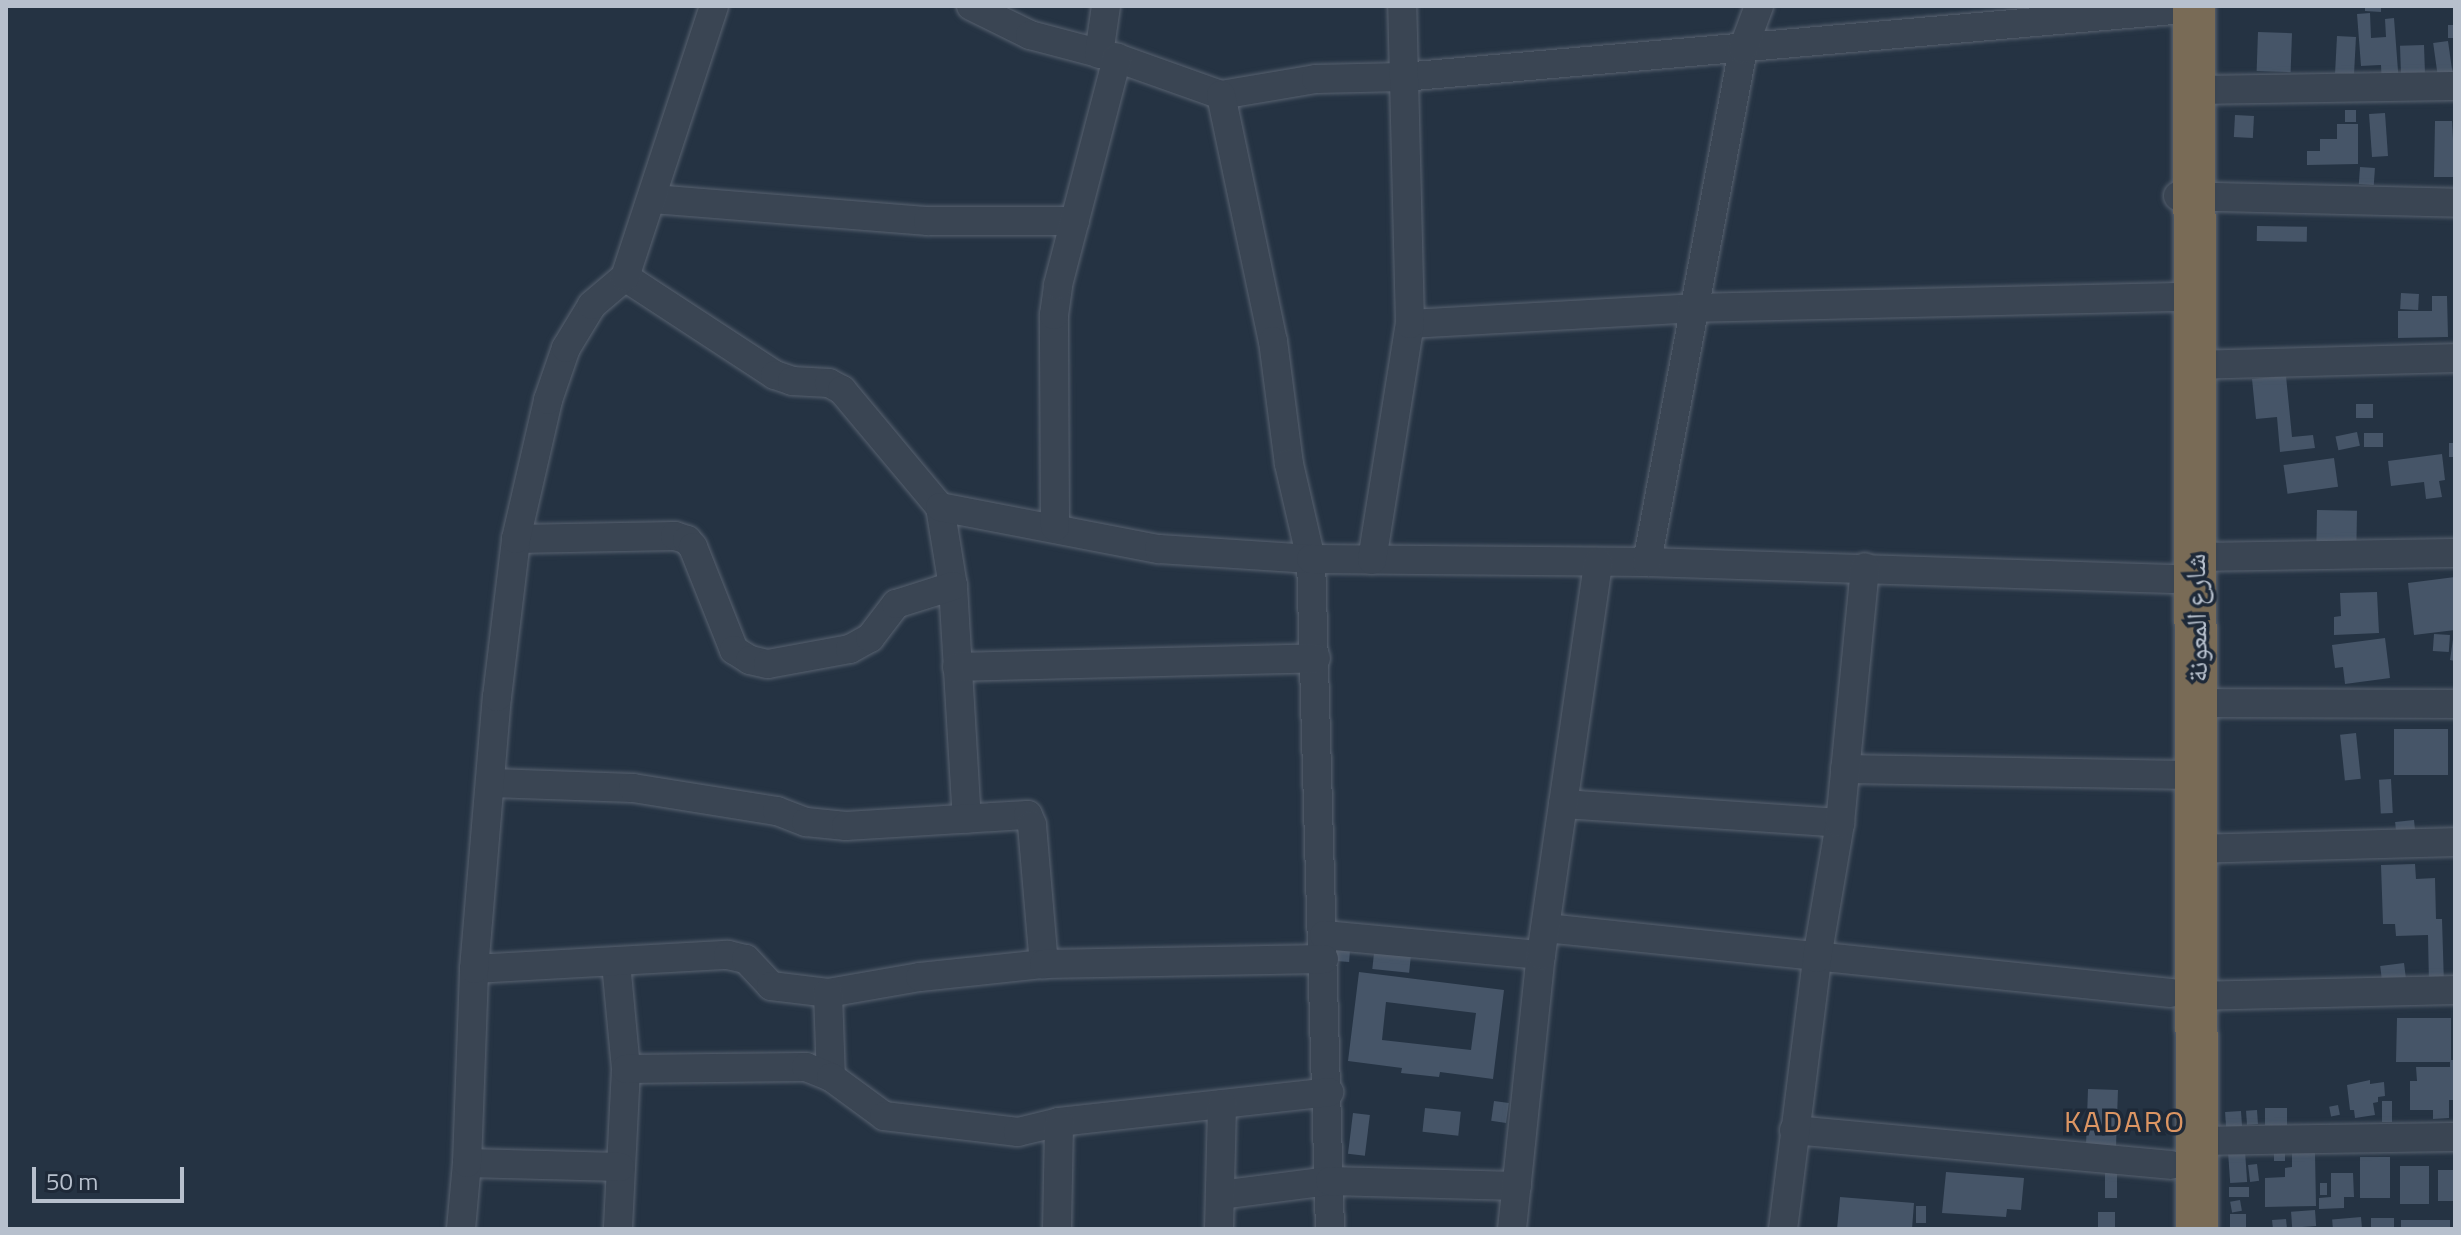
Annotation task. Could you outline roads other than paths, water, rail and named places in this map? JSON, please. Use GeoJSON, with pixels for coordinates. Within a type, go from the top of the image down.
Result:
{"type":"FeatureCollection","features":[{"type":"Feature","properties":{"kind":"highway","name":"شارع المعونة"},"geometry":{"type":"LineString","coordinates":[[2181,7],[2196,90],[2174,297],[2183,568],[2197,703],[2196,849],[2184,935]]}},
{"type":"Feature","properties":{"kind":"highway","name":"شارع المعونة"},"geometry":{"type":"LineString","coordinates":[[2170,1229],[2183,1153],[2184,935],[2174,775],[2196,365],[2184,197],[2181,7]]}},
{"type":"Feature","properties":{"kind":"highway","name":"شارع المعونة"},"geometry":{"type":"LineString","coordinates":[[2183,1153],[2197,1229]]}},
{"type":"Feature","properties":{"kind":"street"},"geometry":{"type":"LineString","coordinates":[[461,1229],[467,1163],[474,969],[497,697],[516,539],[548,400],[566,348],[592,305],[625,277],[714,6]]}},
{"type":"Feature","properties":{"kind":"street"},"geometry":{"type":"LineString","coordinates":[[971,6],[1030,35],[1108,56],[1221,95],[1316,79],[1403,77],[1743,49],[2181,7]]}},
{"type":"Feature","properties":{"kind":"street"},"geometry":{"type":"LineString","coordinates":[[1055,527],[1054,315],[1108,56],[1106,6]]}},
{"type":"Feature","properties":{"kind":"street"},"geometry":{"type":"LineString","coordinates":[[1372,560],[1410,324],[1402,6]]}},
{"type":"Feature","properties":{"kind":"street"},"geometry":{"type":"LineString","coordinates":[[1647,562],[1743,49],[1759,6]]}},
{"type":"Feature","properties":{"kind":"street"},"geometry":{"type":"LineString","coordinates":[[2196,90],[2455,86]]}},
{"type":"Feature","properties":{"kind":"street"},"geometry":{"type":"LineString","coordinates":[[1221,95],[1273,341],[1289,464],[1311,559],[1329,1092],[1330,1229]]}},
{"type":"Feature","properties":{"kind":"street"},"geometry":{"type":"LineString","coordinates":[[2184,197],[2455,203]]}},
{"type":"Feature","properties":{"kind":"street"},"geometry":{"type":"LineString","coordinates":[[653,199],[928,221],[1075,221]]}},
{"type":"Feature","properties":{"kind":"street"},"geometry":{"type":"LineString","coordinates":[[625,277],[775,375],[792,381],[829,383],[842,390],[940,507],[953,586],[967,819]]}},
{"type":"Feature","properties":{"kind":"street"},"geometry":{"type":"LineString","coordinates":[[1410,324],[1693,308],[2174,297]]}},
{"type":"Feature","properties":{"kind":"street"},"geometry":{"type":"LineString","coordinates":[[2196,365],[2455,358]]}},
{"type":"Feature","properties":{"kind":"street"},"geometry":{"type":"LineString","coordinates":[[940,507],[1159,549],[1311,559],[2183,568],[2455,553]]}},
{"type":"Feature","properties":{"kind":"street"},"geometry":{"type":"LineString","coordinates":[[516,539],[675,536],[687,540],[693,547],[734,650],[750,660],[768,664],[850,649],[870,638],[896,604],[953,586]]}},
{"type":"Feature","properties":{"kind":"street"},"geometry":{"type":"LineString","coordinates":[[1512,1229],[1544,941],[1598,562]]}},
{"type":"Feature","properties":{"kind":"street"},"geometry":{"type":"LineString","coordinates":[[1783,1229],[1817,958],[1840,823],[1865,567]]}},
{"type":"Feature","properties":{"kind":"street"},"geometry":{"type":"LineString","coordinates":[[957,667],[1316,658]]}},
{"type":"Feature","properties":{"kind":"street"},"geometry":{"type":"LineString","coordinates":[[2197,703],[2455,704]]}},
{"type":"Feature","properties":{"kind":"street"},"geometry":{"type":"LineString","coordinates":[[1845,769],[2174,775]]}},
{"type":"Feature","properties":{"kind":"street"},"geometry":{"type":"LineString","coordinates":[[492,783],[633,788],[777,811],[806,822],[846,826],[1028,815],[1032,825],[1044,964]]}},
{"type":"Feature","properties":{"kind":"street"},"geometry":{"type":"LineString","coordinates":[[1563,804],[1840,823]]}},
{"type":"Feature","properties":{"kind":"street"},"geometry":{"type":"LineString","coordinates":[[2196,849],[2455,842]]}},
{"type":"Feature","properties":{"kind":"street"},"geometry":{"type":"LineString","coordinates":[[474,969],[728,955],[746,959],[771,986],[828,993],[920,977],[1044,964],[1324,947],[1544,941],[1817,958],[2183,994],[2455,990]]}},
{"type":"Feature","properties":{"kind":"street"},"geometry":{"type":"LineString","coordinates":[[616,963],[626,1069],[618,1229]]}},
{"type":"Feature","properties":{"kind":"street"},"geometry":{"type":"LineString","coordinates":[[828,993],[831,1077]]}},
{"type":"Feature","properties":{"kind":"street"},"geometry":{"type":"LineString","coordinates":[[626,1069],[806,1067],[831,1077],[884,1116],[1018,1132],[1059,1122],[1329,1092]]}},
{"type":"Feature","properties":{"kind":"street"},"geometry":{"type":"LineString","coordinates":[[1219,1229],[1222,1104]]}},
{"type":"Feature","properties":{"kind":"street"},"geometry":{"type":"LineString","coordinates":[[1057,1229],[1059,1122]]}},
{"type":"Feature","properties":{"kind":"street"},"geometry":{"type":"LineString","coordinates":[[1794,1130],[2183,1153],[2455,1137]]}},
{"type":"Feature","properties":{"kind":"street"},"geometry":{"type":"LineString","coordinates":[[467,1163],[620,1167]]}},
{"type":"Feature","properties":{"kind":"street"},"geometry":{"type":"LineString","coordinates":[[1220,1195],[1330,1181],[1517,1186]]}},
{"type":"Feature","properties":{"kind":"district","name":"KADARO"},"geometry":{"type":"Point","coordinates":[2125,1121]}}]}
